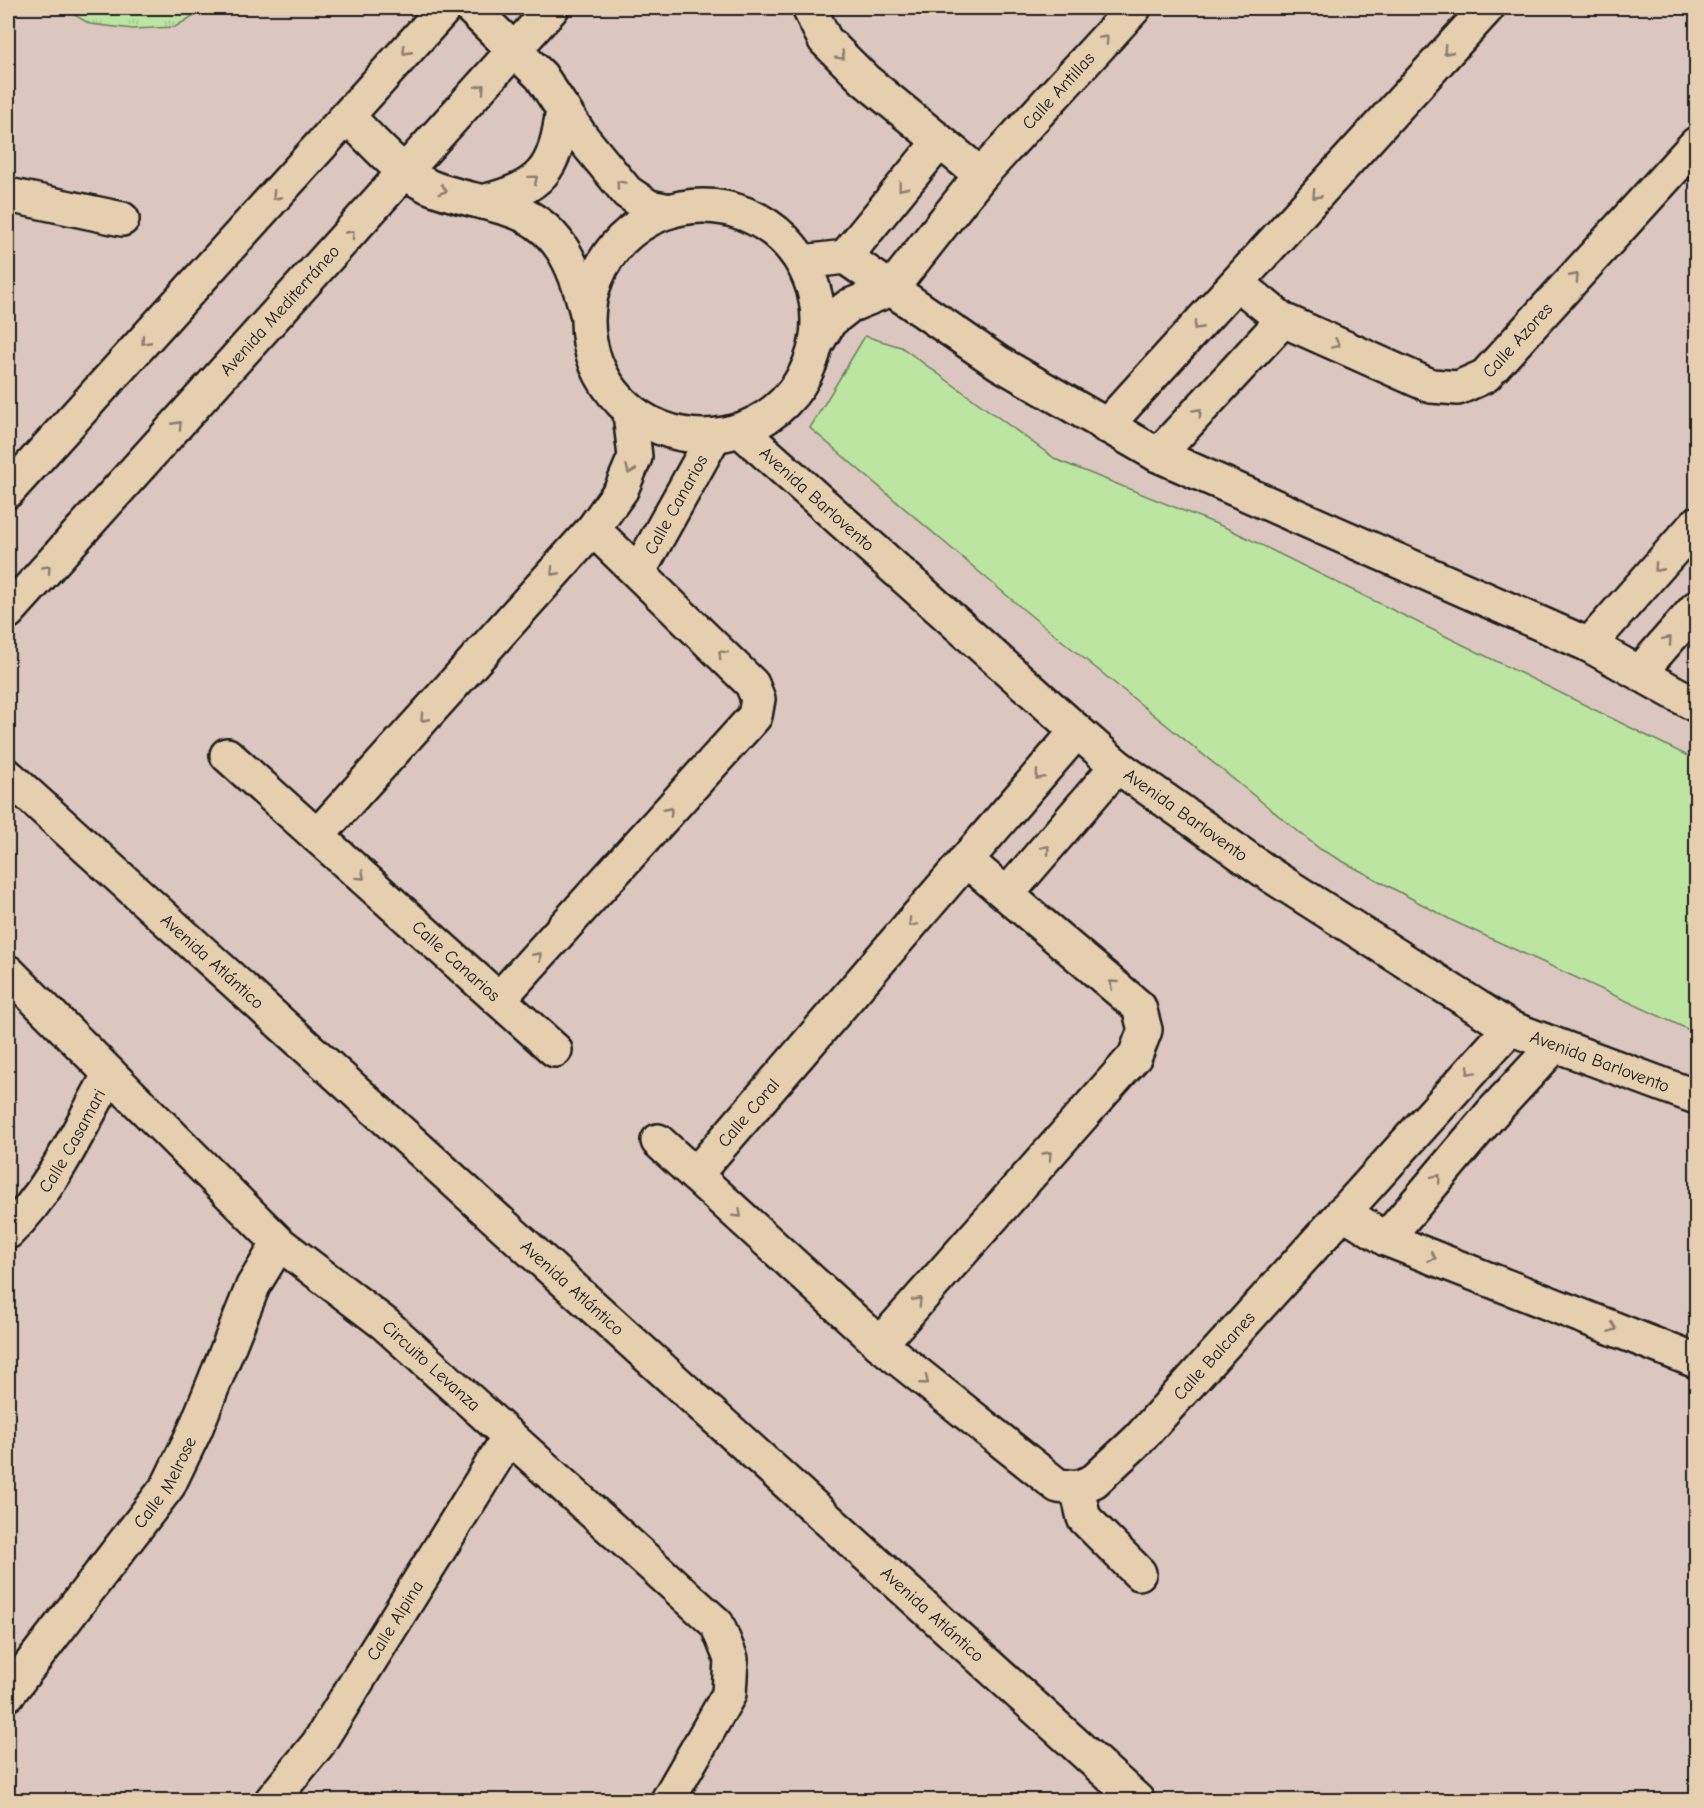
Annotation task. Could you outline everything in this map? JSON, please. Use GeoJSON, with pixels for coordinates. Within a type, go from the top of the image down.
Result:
{"type":"FeatureCollection","features":[{"type":"Feature","properties":{"kind":"street"},"geometry":{"type":"LineString","coordinates":[[8,491],[445,8]]}},
{"type":"Feature","properties":{"kind":"street"},"geometry":{"type":"LineString","coordinates":[[471,8],[541,76],[563,109],[627,192],[649,207],[670,211]]}},
{"type":"Feature","properties":{"kind":"street","name":"Avenida Mediterráneo"},"geometry":{"type":"LineString","coordinates":[[8,612],[407,172],[552,8]]}},
{"type":"Feature","properties":{"kind":"street"},"geometry":{"type":"LineString","coordinates":[[809,8],[825,40],[865,80],[981,175]]}},
{"type":"Feature","properties":{"kind":"street","name":"Calle Antillas"},"geometry":{"type":"LineString","coordinates":[[891,289],[981,175],[1134,8]]}},
{"type":"Feature","properties":{"kind":"street"},"geometry":{"type":"LineString","coordinates":[[1106,426],[1487,8]]}},
{"type":"Feature","properties":{"kind":"street"},"geometry":{"type":"LineString","coordinates":[[482,202],[517,193],[540,176],[553,157],[560,136],[563,109]]}},
{"type":"Feature","properties":{"kind":"street"},"geometry":{"type":"LineString","coordinates":[[348,117],[407,172],[428,186],[511,209],[538,224],[566,251],[580,286],[587,313],[590,346],[605,383],[630,413],[671,433],[727,434],[770,416],[791,396],[807,371],[816,344],[830,321],[849,306],[891,289]]}},
{"type":"Feature","properties":{"kind":"street"},"geometry":{"type":"LineString","coordinates":[[845,257],[939,142]]}},
{"type":"Feature","properties":{"kind":"street","name":"Calle Azores"},"geometry":{"type":"LineString","coordinates":[[1237,283],[1283,320],[1431,386],[1458,388],[1485,376],[1696,144]]}},
{"type":"Feature","properties":{"kind":"street"},"geometry":{"type":"LineString","coordinates":[[8,224],[18,197],[122,219]]}},
{"type":"Feature","properties":{"kind":"street"},"geometry":{"type":"LineString","coordinates":[[587,313],[593,287],[610,252],[633,229],[670,211],[694,206],[720,206],[744,213],[768,225],[788,241],[803,262],[813,286],[818,314],[816,344]]}},
{"type":"Feature","properties":{"kind":"street"},"geometry":{"type":"LineString","coordinates":[[803,262],[845,257],[999,363],[1158,454],[1589,645],[1696,705]]}},
{"type":"Feature","properties":{"kind":"street"},"geometry":{"type":"LineString","coordinates":[[1158,454],[1283,320]]}},
{"type":"Feature","properties":{"kind":"street"},"geometry":{"type":"LineString","coordinates":[[317,837],[593,529],[621,490],[635,458],[630,413]]}},
{"type":"Feature","properties":{"kind":"street","name":"Calle Canarios"},"geometry":{"type":"LineString","coordinates":[[639,571],[727,434]]}},
{"type":"Feature","properties":{"kind":"street","name":"Avenida Barlovento"},"geometry":{"type":"LineString","coordinates":[[727,434],[1117,766],[1272,876],[1510,1028],[1696,1097]]}},
{"type":"Feature","properties":{"kind":"street"},"geometry":{"type":"LineString","coordinates":[[1589,645],[1696,524]]}},
{"type":"Feature","properties":{"kind":"street","name":"Calle Canarios"},"geometry":{"type":"LineString","coordinates":[[227,755],[499,999],[755,716],[758,699],[752,684],[639,571],[593,529]]}},
{"type":"Feature","properties":{"kind":"street"},"geometry":{"type":"LineString","coordinates":[[1640,672],[1696,608]]}},
{"type":"Feature","properties":{"kind":"street","name":"Calle Coral"},"geometry":{"type":"LineString","coordinates":[[695,1175],[1077,731]]}},
{"type":"Feature","properties":{"kind":"street"},"geometry":{"type":"LineString","coordinates":[[1008,893],[1117,766]]}},
{"type":"Feature","properties":{"kind":"street","name":"Avenida Atlántico"},"geometry":{"type":"LineString","coordinates":[[8,776],[1137,1800]]}},
{"type":"Feature","properties":{"kind":"street"},"geometry":{"type":"LineString","coordinates":[[880,1344],[1135,1056],[1145,1030],[1139,1007],[1008,893],[966,860]]}},
{"type":"Feature","properties":{"kind":"street","name":"Circuito Levanza"},"geometry":{"type":"LineString","coordinates":[[8,972],[279,1244],[385,1324],[717,1624],[731,1659],[729,1694],[668,1800]]}},
{"type":"Feature","properties":{"kind":"street"},"geometry":{"type":"LineString","coordinates":[[499,999],[555,1050]]}},
{"type":"Feature","properties":{"kind":"street","name":"Calle Balcanes"},"geometry":{"type":"LineString","coordinates":[[1077,1488],[1094,1481],[1138,1440],[1510,1028]]}},
{"type":"Feature","properties":{"kind":"street"},"geometry":{"type":"LineString","coordinates":[[1386,1239],[1492,1113],[1554,1046]]}},
{"type":"Feature","properties":{"kind":"street","name":"Calle Casamari"},"geometry":{"type":"LineString","coordinates":[[8,1232],[48,1184],[110,1074]]}},
{"type":"Feature","properties":{"kind":"street"},"geometry":{"type":"LineString","coordinates":[[658,1141],[880,1344],[1058,1486],[1077,1488],[1084,1518],[1138,1573]]}},
{"type":"Feature","properties":{"kind":"street"},"geometry":{"type":"LineString","coordinates":[[1342,1212],[1386,1239],[1696,1361]]}},
{"type":"Feature","properties":{"kind":"street","name":"Calle Melrose"},"geometry":{"type":"LineString","coordinates":[[8,1694],[168,1485],[195,1430],[253,1286],[279,1244]]}},
{"type":"Feature","properties":{"kind":"street","name":"Calle Alpina"},"geometry":{"type":"LineString","coordinates":[[272,1800],[318,1744],[510,1437]]}},
{"type":"Feature","properties":{"kind":"green space"},"geometry":{"type":"Polygon","coordinates":[[[63,8],[206,8],[175,27],[133,29],[90,24],[63,8]]]}},
{"type":"Feature","properties":{"kind":"green space"},"geometry":{"type":"Polygon","coordinates":[[[865,336],[901,347],[1057,460],[1229,529],[1696,760],[1696,1033],[1451,920],[1320,849],[1024,610],[810,428],[865,336]]]}}]}
